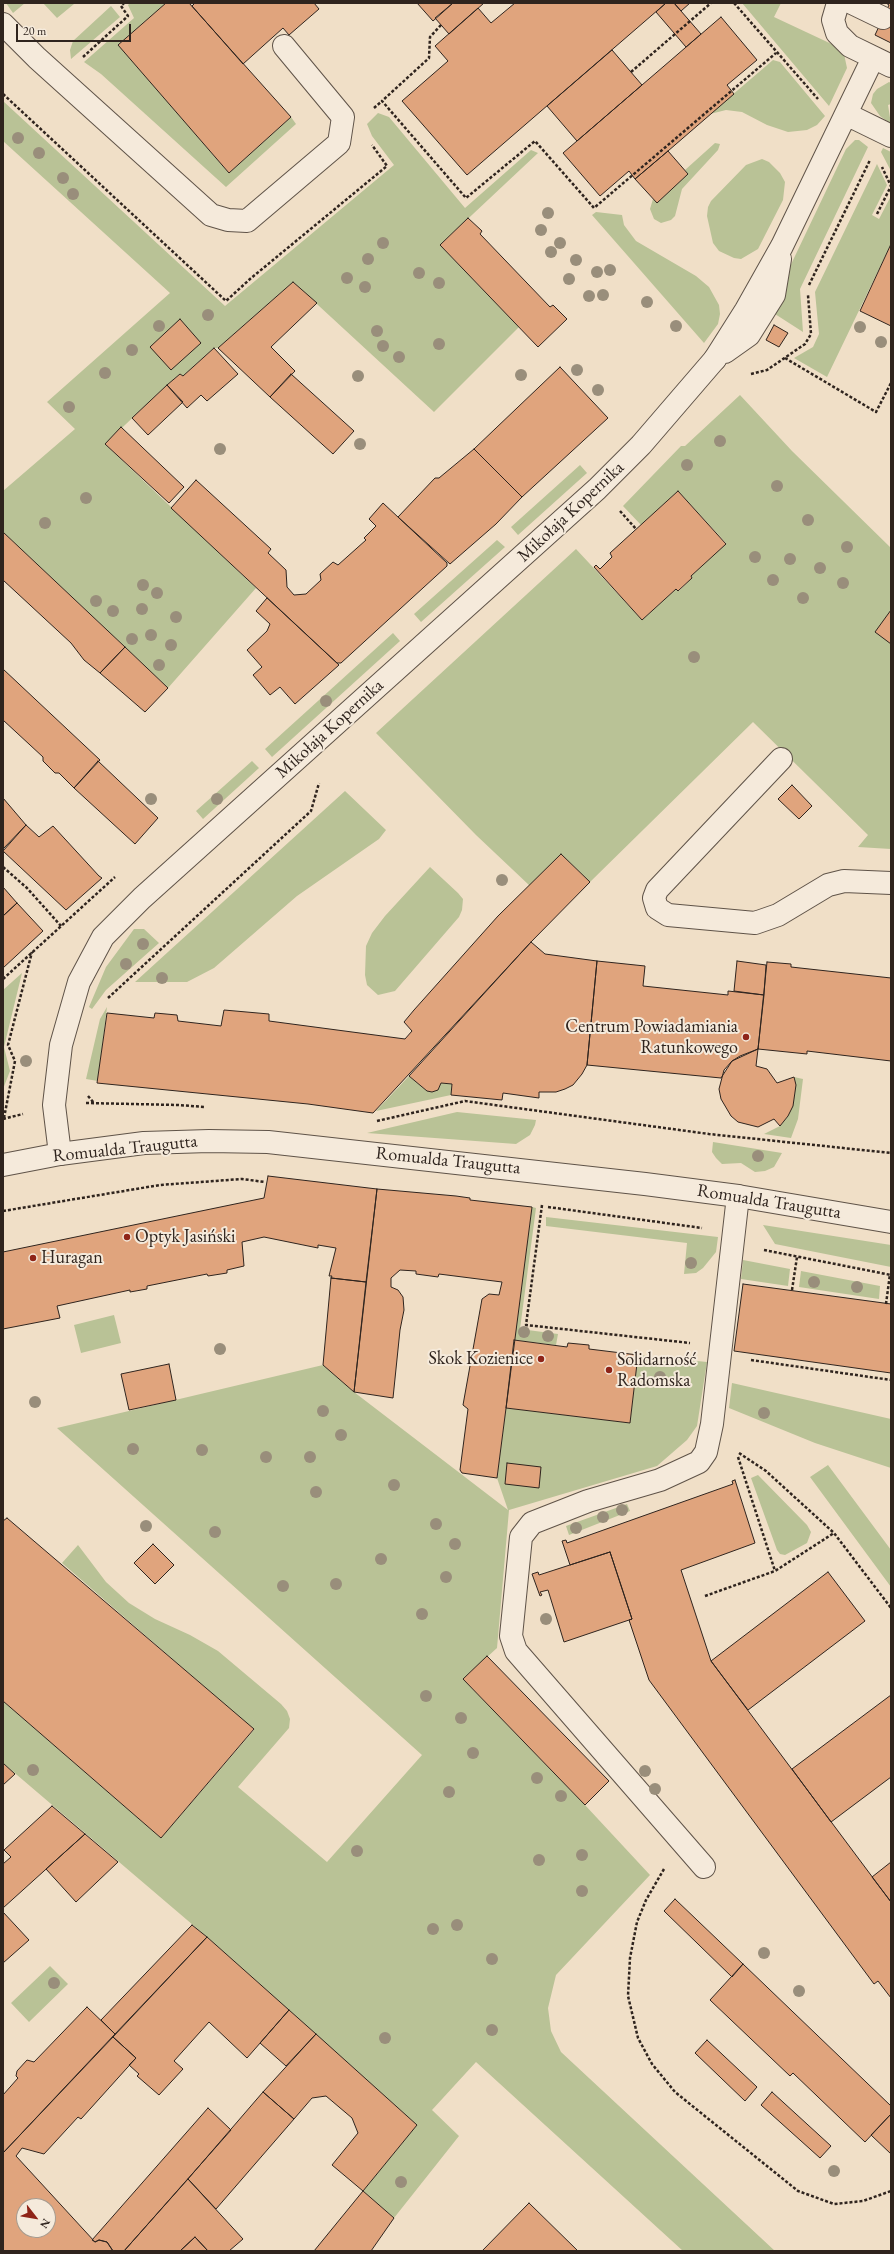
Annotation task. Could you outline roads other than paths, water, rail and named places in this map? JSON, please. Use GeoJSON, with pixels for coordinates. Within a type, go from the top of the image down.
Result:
{"type":"FeatureCollection","features":[{"type":"Feature","properties":{"kind":"street"},"geometry":{"type":"LineString","coordinates":[[838,3],[833,20],[837,33],[850,46],[882,62]]}},
{"type":"Feature","properties":{"kind":"street"},"geometry":{"type":"LineString","coordinates":[[852,3],[883,18]]}},
{"type":"Feature","properties":{"kind":"street"},"geometry":{"type":"LineString","coordinates":[[3,24],[37,58],[211,215],[228,220],[247,221],[339,143],[343,117],[284,46]]}},
{"type":"Feature","properties":{"kind":"street","name":"Mikołaja Kopernika"},"geometry":{"type":"LineString","coordinates":[[60,1154],[54,1105],[61,1045],[71,1006],[85,967],[103,937],[142,898],[597,489],[641,445],[715,358],[749,335],[775,290],[782,246],[844,118],[882,62]]}},
{"type":"Feature","properties":{"kind":"street"},"geometry":{"type":"LineString","coordinates":[[844,118],[883,140]]}},
{"type":"Feature","properties":{"kind":"street"},"geometry":{"type":"LineString","coordinates":[[781,759],[657,890],[654,898],[657,908],[668,915],[755,923],[778,915],[828,884],[844,881],[891,883]]}},
{"type":"Feature","properties":{"kind":"street","name":"Romualda Traugutta"},"geometry":{"type":"LineString","coordinates":[[3,1165],[60,1154],[173,1141],[268,1142],[423,1158],[738,1196],[891,1222]]}},
{"type":"Feature","properties":{"kind":"street"},"geometry":{"type":"LineString","coordinates":[[704,1867],[516,1651],[511,1636],[521,1537],[532,1523],[588,1501],[660,1480],[699,1462],[709,1444],[735,1238],[738,1196]]}},
{"type":"Feature","properties":{"kind":"place","name":"Centrum Powiadamiania Ratunkowego"},"geometry":{"type":"Point","coordinates":[746,1037]}},
{"type":"Feature","properties":{"kind":"place","name":"Optyk Jasiński"},"geometry":{"type":"Point","coordinates":[127,1237]}},
{"type":"Feature","properties":{"kind":"place","name":"Huragan"},"geometry":{"type":"Point","coordinates":[33,1258]}},
{"type":"Feature","properties":{"kind":"place","name":"Skok Kozienice"},"geometry":{"type":"Point","coordinates":[541,1359]}},
{"type":"Feature","properties":{"kind":"place","name":"Solidarność Radomska"},"geometry":{"type":"Point","coordinates":[609,1370]}}]}
